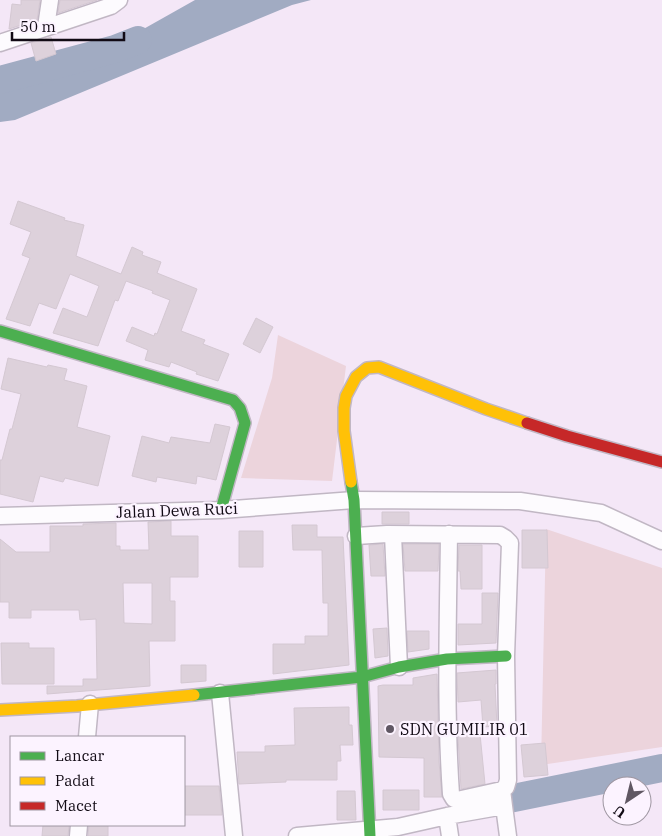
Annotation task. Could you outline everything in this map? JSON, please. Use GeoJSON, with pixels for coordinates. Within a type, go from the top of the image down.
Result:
{"type":"FeatureCollection","features":[{"type":"Feature","properties":{"kind":"street"},"geometry":{"type":"LineString","coordinates":[[46,27],[50,0]]}},
{"type":"Feature","properties":{"kind":"street"},"geometry":{"type":"LineString","coordinates":[[0,42],[112,6],[119,0]]}},
{"type":"Feature","properties":{"kind":"street"},"geometry":{"type":"LineString","coordinates":[[0,331],[230,398],[236,402],[242,410],[245,423],[221,510]]}},
{"type":"Feature","properties":{"kind":"street"},"geometry":{"type":"LineString","coordinates":[[370,833],[354,500],[344,431],[346,396],[356,377],[372,366],[388,370],[486,409],[567,436],[662,462]]}},
{"type":"Feature","properties":{"kind":"street","name":"Jalan Dewa Ruci"},"geometry":{"type":"LineString","coordinates":[[0,516],[221,510],[354,500],[520,501],[601,513],[662,541]]}},
{"type":"Feature","properties":{"kind":"street"},"geometry":{"type":"LineString","coordinates":[[449,534],[447,659],[448,742],[452,798],[457,800],[503,799]]}},
{"type":"Feature","properties":{"kind":"street"},"geometry":{"type":"LineString","coordinates":[[393,535],[399,667]]}},
{"type":"Feature","properties":{"kind":"street"},"geometry":{"type":"LineString","coordinates":[[356,536],[500,535],[510,543],[506,656],[508,780],[503,799],[508,836]]}},
{"type":"Feature","properties":{"kind":"street"},"geometry":{"type":"LineString","coordinates":[[0,710],[220,694],[362,677],[399,667],[447,659],[506,656]]}},
{"type":"Feature","properties":{"kind":"street"},"geometry":{"type":"LineString","coordinates":[[220,694],[234,836]]}},
{"type":"Feature","properties":{"kind":"street"},"geometry":{"type":"LineString","coordinates":[[87,736],[90,704]]}},
{"type":"Feature","properties":{"kind":"street"},"geometry":{"type":"LineString","coordinates":[[300,836],[370,833],[398,828],[503,799]]}},
{"type":"Feature","properties":{"kind":"street"},"geometry":{"type":"LineString","coordinates":[[447,816],[450,836]]}},
{"type":"Feature","properties":{"kind":"shaded area"},"geometry":{"type":"Polygon","coordinates":[[[278,335],[346,366],[332,481],[241,478],[272,378],[278,335]]]}},
{"type":"Feature","properties":{"kind":"shaded area"},"geometry":{"type":"Polygon","coordinates":[[[546,529],[662,568],[662,747],[541,765],[546,529]]]}},
{"type":"Feature","properties":{"kind":"water"},"geometry":{"type":"Polygon","coordinates":[[[195,0],[311,0],[292,5],[15,120],[0,122],[0,88],[92,58],[195,0]]]}},
{"type":"Feature","properties":{"kind":"building"},"geometry":{"type":"Polygon","coordinates":[[[21,0],[40,0],[37,20],[9,29],[12,4],[21,5],[21,0]]]}},
{"type":"Feature","properties":{"kind":"building"},"geometry":{"type":"Polygon","coordinates":[[[60,0],[97,0],[58,13],[60,0]]]}},
{"type":"Feature","properties":{"kind":"building"},"geometry":{"type":"Polygon","coordinates":[[[51,37],[56,54],[36,61],[31,43],[51,37]]]}},
{"type":"Feature","properties":{"kind":"building"},"geometry":{"type":"Polygon","coordinates":[[[18,201],[65,218],[64,220],[84,225],[76,256],[121,274],[132,247],[143,252],[142,255],[161,262],[157,273],[197,289],[181,331],[205,340],[203,344],[229,354],[218,381],[196,374],[197,372],[171,362],[169,367],[145,360],[148,350],[126,341],[132,327],[154,336],[155,333],[157,334],[170,300],[152,293],[153,291],[126,281],[118,301],[115,300],[98,346],[53,333],[63,308],[87,317],[99,286],[70,274],[56,309],[39,303],[30,326],[6,319],[30,258],[22,255],[31,232],[10,224],[18,201]]]}},
{"type":"Feature","properties":{"kind":"building"},"geometry":{"type":"Polygon","coordinates":[[[256,318],[273,327],[260,353],[243,344],[256,318]]]}},
{"type":"Feature","properties":{"kind":"building"},"geometry":{"type":"Polygon","coordinates":[[[8,358],[47,367],[48,365],[67,369],[64,380],[87,386],[77,427],[110,436],[98,486],[65,478],[63,482],[40,476],[33,502],[0,494],[0,460],[2,460],[10,429],[12,429],[21,394],[1,389],[8,358]]]}},
{"type":"Feature","properties":{"kind":"building"},"geometry":{"type":"Polygon","coordinates":[[[215,424],[230,427],[216,480],[197,476],[196,484],[157,477],[156,482],[132,476],[142,436],[169,443],[171,437],[210,443],[215,424]]]}},
{"type":"Feature","properties":{"kind":"building"},"geometry":{"type":"Polygon","coordinates":[[[382,512],[409,512],[409,524],[382,524],[382,512]]]}},
{"type":"Feature","properties":{"kind":"building"},"geometry":{"type":"Polygon","coordinates":[[[171,521],[171,536],[198,536],[198,577],[170,577],[170,601],[175,601],[175,641],[149,641],[150,686],[47,694],[47,686],[83,686],[83,679],[97,679],[96,619],[80,620],[79,610],[31,610],[31,618],[9,618],[9,602],[0,602],[0,539],[16,552],[50,552],[50,526],[116,523],[116,546],[120,546],[120,550],[149,550],[148,522],[171,521]],[[123,583],[124,623],[152,624],[152,583],[123,583]]]}},
{"type":"Feature","properties":{"kind":"building"},"geometry":{"type":"Polygon","coordinates":[[[292,525],[317,525],[317,537],[343,537],[349,665],[273,674],[273,644],[305,644],[305,636],[328,636],[328,603],[323,603],[322,550],[293,550],[292,525]]]}},
{"type":"Feature","properties":{"kind":"building"},"geometry":{"type":"Polygon","coordinates":[[[522,530],[547,530],[548,568],[522,568],[522,530]]]}},
{"type":"Feature","properties":{"kind":"building"},"geometry":{"type":"Polygon","coordinates":[[[239,531],[263,531],[263,567],[239,567],[239,531]]]}},
{"type":"Feature","properties":{"kind":"building"},"geometry":{"type":"Polygon","coordinates":[[[383,544],[385,576],[371,576],[369,545],[383,544]]]}},
{"type":"Feature","properties":{"kind":"building"},"geometry":{"type":"Polygon","coordinates":[[[403,544],[439,544],[438,571],[405,571],[403,544]]]}},
{"type":"Feature","properties":{"kind":"building"},"geometry":{"type":"Polygon","coordinates":[[[459,545],[482,545],[482,589],[461,589],[460,571],[458,571],[459,545]]]}},
{"type":"Feature","properties":{"kind":"building"},"geometry":{"type":"Polygon","coordinates":[[[482,593],[498,593],[496,643],[458,645],[458,624],[482,624],[482,593]]]}},
{"type":"Feature","properties":{"kind":"building"},"geometry":{"type":"Polygon","coordinates":[[[387,628],[388,656],[375,658],[373,629],[387,628]]]}},
{"type":"Feature","properties":{"kind":"building"},"geometry":{"type":"Polygon","coordinates":[[[407,631],[429,631],[429,649],[408,652],[407,631]]]}},
{"type":"Feature","properties":{"kind":"building"},"geometry":{"type":"Polygon","coordinates":[[[1,643],[29,643],[29,648],[54,648],[54,684],[2,684],[1,643]]]}},
{"type":"Feature","properties":{"kind":"building"},"geometry":{"type":"Polygon","coordinates":[[[181,665],[206,665],[206,681],[181,683],[181,665]]]}},
{"type":"Feature","properties":{"kind":"building"},"geometry":{"type":"Polygon","coordinates":[[[496,670],[497,726],[483,727],[481,700],[458,702],[457,673],[496,670]]]}},
{"type":"Feature","properties":{"kind":"building","name":"SDN GUMILIR 01"},"geometry":{"type":"Polygon","coordinates":[[[437,674],[439,762],[442,797],[424,797],[424,758],[379,757],[378,686],[413,685],[413,678],[437,674]]]}},
{"type":"Feature","properties":{"kind":"building"},"geometry":{"type":"Polygon","coordinates":[[[349,707],[349,725],[352,725],[353,745],[340,745],[341,761],[337,761],[337,780],[286,780],[286,782],[239,784],[237,752],[265,752],[265,746],[295,745],[294,708],[349,707]]]}},
{"type":"Feature","properties":{"kind":"building"},"geometry":{"type":"Polygon","coordinates":[[[480,734],[485,784],[461,789],[458,736],[480,734]]]}},
{"type":"Feature","properties":{"kind":"building"},"geometry":{"type":"Polygon","coordinates":[[[545,743],[548,775],[524,777],[521,745],[545,743]]]}},
{"type":"Feature","properties":{"kind":"building"},"geometry":{"type":"Polygon","coordinates":[[[185,786],[219,786],[222,815],[185,815],[185,786]]]}},
{"type":"Feature","properties":{"kind":"building"},"geometry":{"type":"Polygon","coordinates":[[[383,790],[419,790],[419,810],[383,810],[383,790]]]}},
{"type":"Feature","properties":{"kind":"building"},"geometry":{"type":"Polygon","coordinates":[[[337,791],[355,791],[356,820],[337,820],[337,791]]]}},
{"type":"Feature","properties":{"kind":"building"},"geometry":{"type":"Polygon","coordinates":[[[43,826],[69,826],[68,836],[42,836],[43,826]]]}},
{"type":"Feature","properties":{"kind":"building"},"geometry":{"type":"Polygon","coordinates":[[[89,826],[108,826],[108,836],[88,836],[89,826]]]}},
{"type":"Feature","properties":{"kind":"waterway"},"geometry":{"type":"LineString","coordinates":[[0,80],[115,49],[138,40]]}},
{"type":"Feature","properties":{"kind":"waterway"},"geometry":{"type":"LineString","coordinates":[[474,806],[662,768]]}},
{"type":"Feature","properties":{"kind":"traffic: fast"},"geometry":{"type":"LineString","coordinates":[[0,331],[233,400],[240,408],[245,423],[221,510]]}},
{"type":"Feature","properties":{"kind":"traffic: fast"},"geometry":{"type":"LineString","coordinates":[[351,482],[354,500],[370,836]]}},
{"type":"Feature","properties":{"kind":"traffic: fast"},"geometry":{"type":"LineString","coordinates":[[194,695],[362,677],[399,667],[447,659],[506,656]]}},
{"type":"Feature","properties":{"kind":"traffic: slow"},"geometry":{"type":"LineString","coordinates":[[351,482],[344,431],[344,408],[346,396],[356,377],[367,368],[379,367],[527,423]]}},
{"type":"Feature","properties":{"kind":"traffic: slow"},"geometry":{"type":"LineString","coordinates":[[0,710],[77,706],[194,695]]}},
{"type":"Feature","properties":{"kind":"traffic: jam"},"geometry":{"type":"LineString","coordinates":[[527,423],[662,462]]}},
{"type":"Feature","properties":{"kind":"place","name":"SDN GUMILIR 01"},"geometry":{"type":"Point","coordinates":[390,729]}}]}
